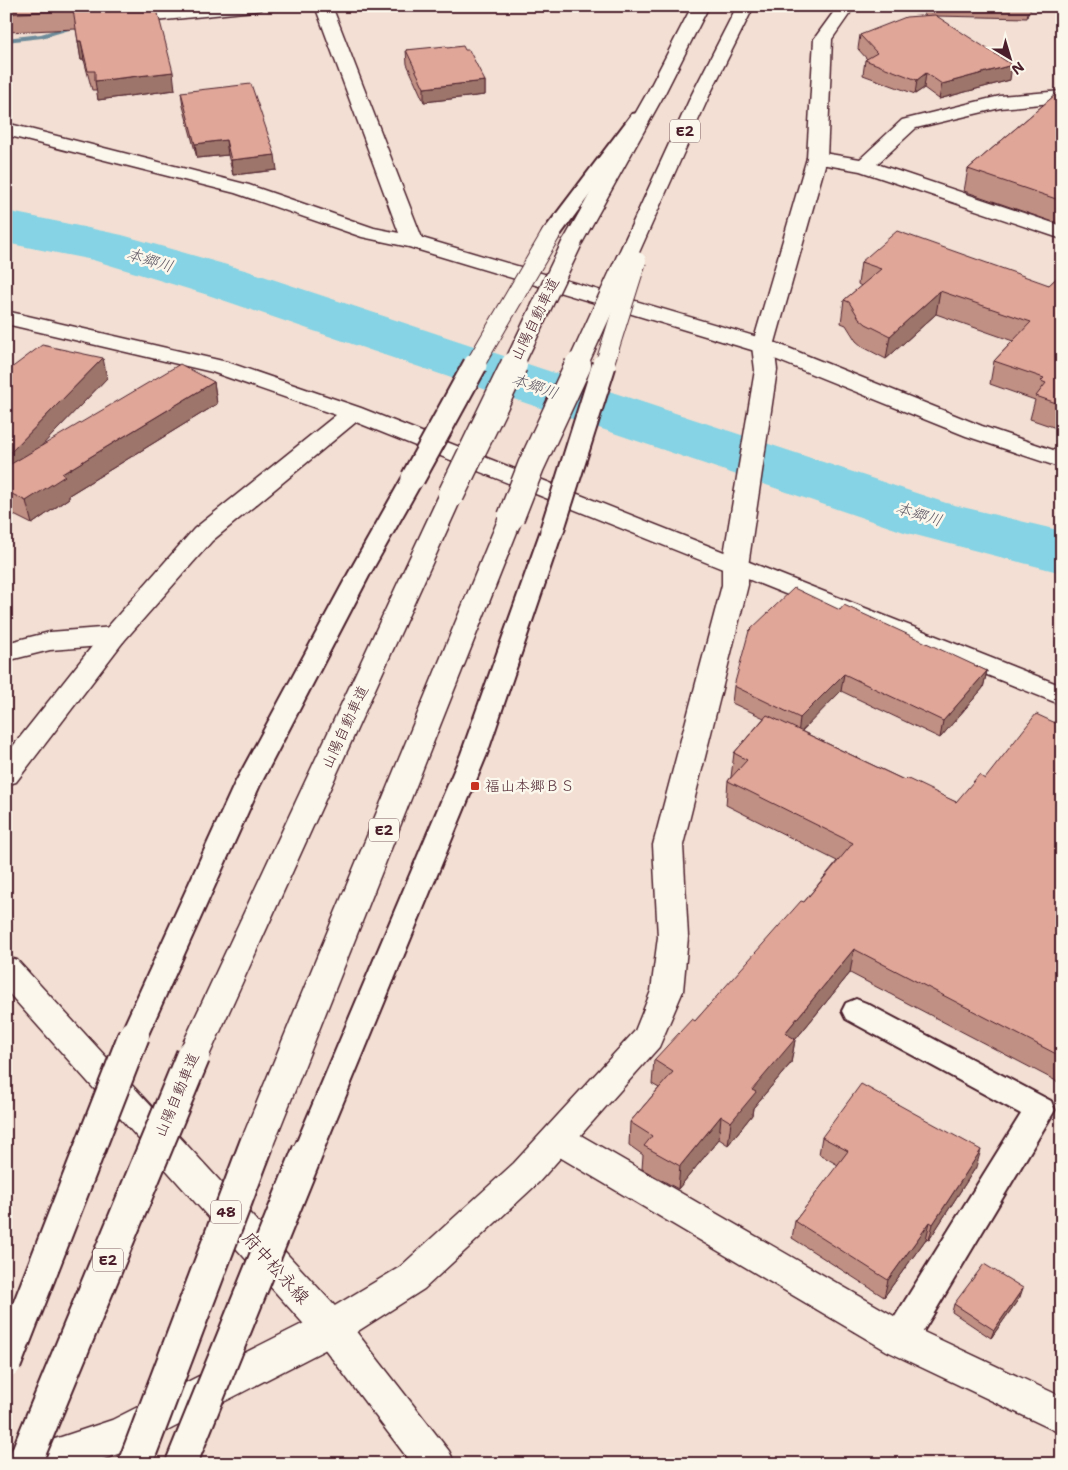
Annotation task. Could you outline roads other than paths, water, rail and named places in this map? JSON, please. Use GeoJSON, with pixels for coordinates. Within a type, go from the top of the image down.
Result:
{"type":"FeatureCollection","features":[{"type":"Feature","properties":{"kind":"main road"},"geometry":{"type":"LineString","coordinates":[[135,18],[254,6]]}},
{"type":"Feature","properties":{"kind":"main road"},"geometry":{"type":"LineString","coordinates":[[323,6],[413,242]]}},
{"type":"Feature","properties":{"kind":"main road","name":"山陽自動車道"},"geometry":{"type":"LineString","coordinates":[[24,1464],[193,1056],[451,495],[572,243],[656,93],[701,6]]}},
{"type":"Feature","properties":{"kind":"main road","name":"E2"},"geometry":{"type":"LineString","coordinates":[[135,1464],[257,1143],[531,466],[632,259],[661,183],[701,94],[746,6]]}},
{"type":"Feature","properties":{"kind":"main road"},"geometry":{"type":"LineString","coordinates":[[32,1464],[119,1436],[331,1328],[412,1278],[526,1173],[648,1038],[667,991],[673,938],[668,846],[735,585],[735,566],[766,370],[763,346],[817,158],[824,39],[847,6]]}},
{"type":"Feature","properties":{"kind":"main road"},"geometry":{"type":"LineString","coordinates":[[864,166],[909,124],[1000,102],[1062,96]]}},
{"type":"Feature","properties":{"kind":"main road"},"geometry":{"type":"LineString","coordinates":[[6,129],[242,189],[369,233],[413,242],[763,346],[974,431],[1062,461]]}},
{"type":"Feature","properties":{"kind":"main road"},"geometry":{"type":"LineString","coordinates":[[817,158],[864,166],[1062,233]]}},
{"type":"Feature","properties":{"kind":"main road"},"geometry":{"type":"LineString","coordinates":[[369,233],[404,217]]}},
{"type":"Feature","properties":{"kind":"main road"},"geometry":{"type":"LineString","coordinates":[[6,317],[219,367],[353,413],[1062,696]]}},
{"type":"Feature","properties":{"kind":"main road"},"geometry":{"type":"LineString","coordinates":[[6,775],[114,636],[203,535],[353,413]]}},
{"type":"Feature","properties":{"kind":"main road"},"geometry":{"type":"LineString","coordinates":[[6,652],[50,641],[114,636]]}},
{"type":"Feature","properties":{"kind":"main road","name":"府中松永線"},"geometry":{"type":"LineString","coordinates":[[6,969],[331,1328],[436,1464]]}},
{"type":"Feature","properties":{"kind":"main road"},"geometry":{"type":"LineString","coordinates":[[558,1138],[900,1339],[1062,1416]]}},
{"type":"Feature","properties":{"kind":"lane"},"geometry":{"type":"LineString","coordinates":[[6,1364],[134,1035],[247,786],[359,574],[497,324],[551,234],[656,93]]}},
{"type":"Feature","properties":{"kind":"lane"},"geometry":{"type":"LineString","coordinates":[[181,1464],[308,1151],[474,754],[552,530],[632,259]]}},
{"type":"Feature","properties":{"kind":"lane"},"geometry":{"type":"LineString","coordinates":[[856,1011],[1040,1110],[900,1339]]}},
{"type":"Feature","properties":{"kind":"waterway"},"geometry":{"type":"LineString","coordinates":[[6,40],[42,36],[80,24]]}},
{"type":"Feature","properties":{"kind":"waterway","name":"本郷川"},"geometry":{"type":"LineString","coordinates":[[6,227],[103,246],[228,283],[927,518],[1062,552]]}},
{"type":"Feature","properties":{"kind":"place","name":"福山本郷ＢＳ"},"geometry":{"type":"Point","coordinates":[475,786]}}]}
